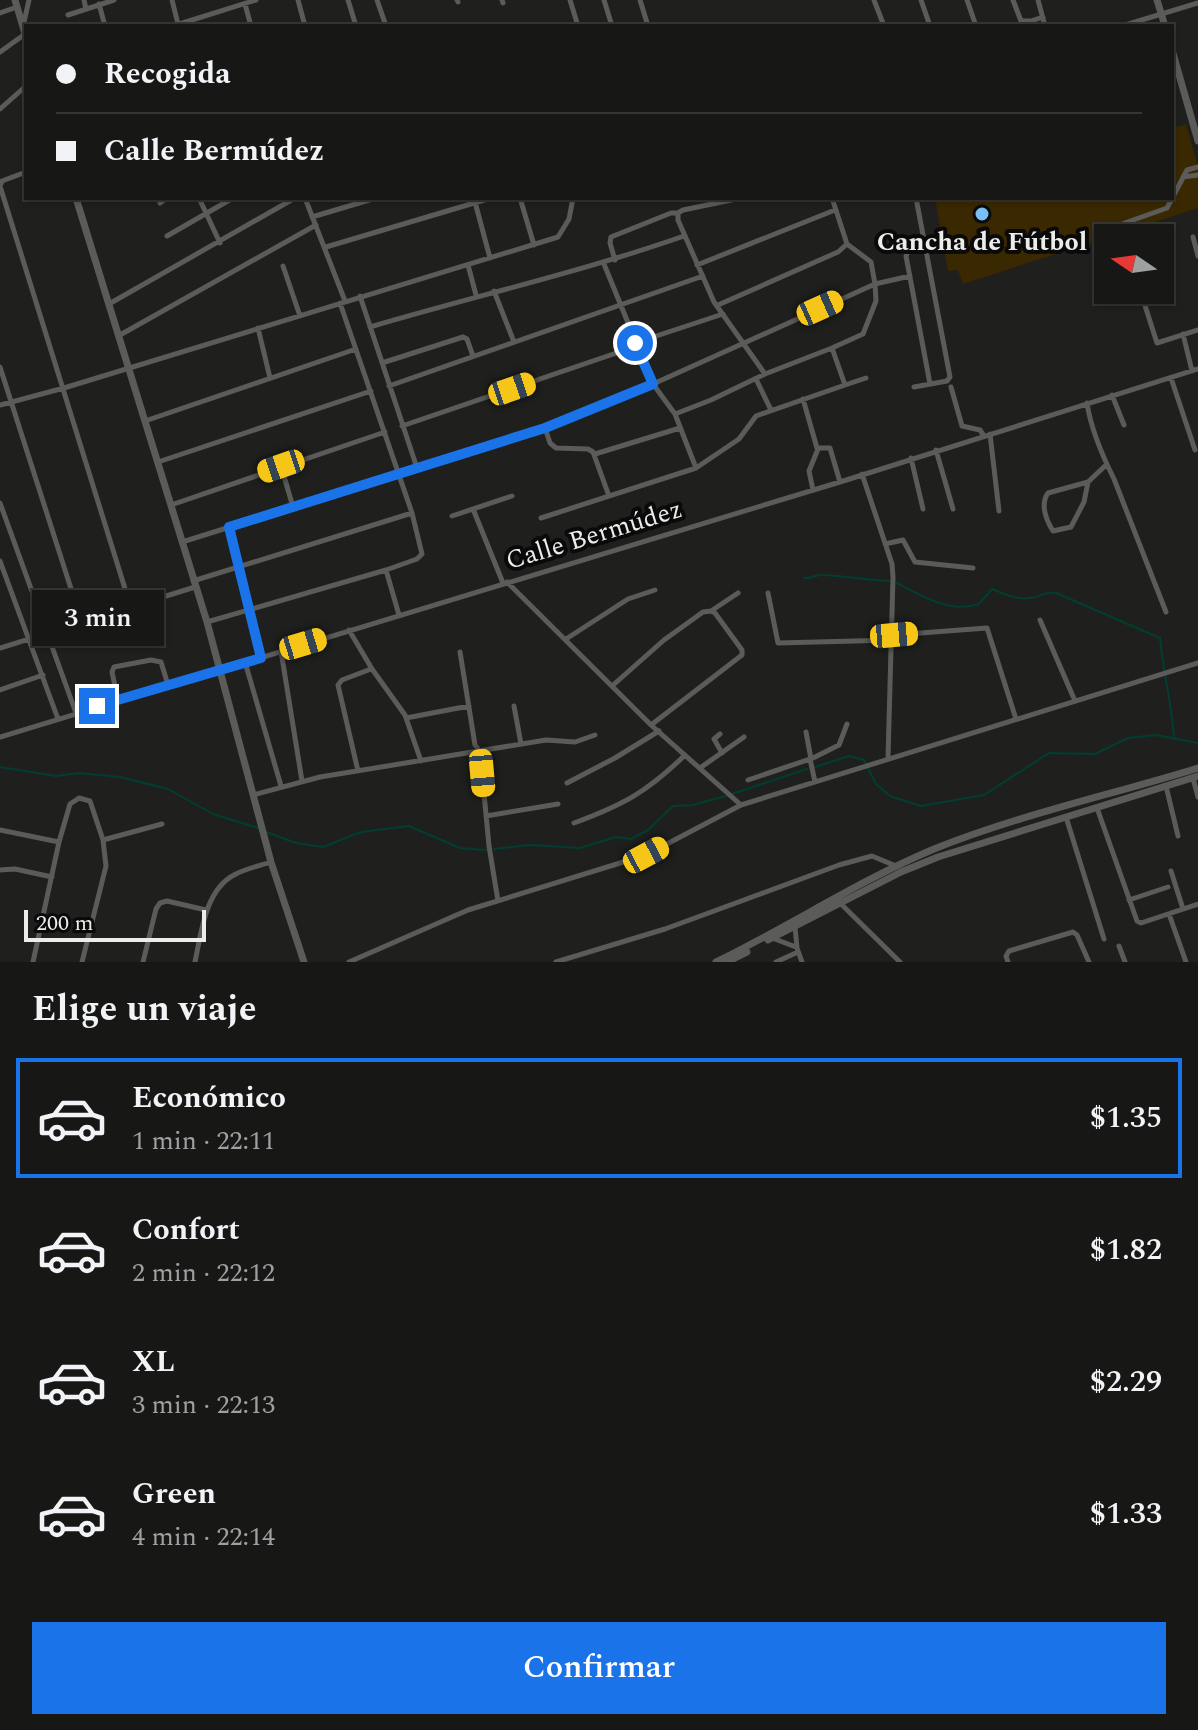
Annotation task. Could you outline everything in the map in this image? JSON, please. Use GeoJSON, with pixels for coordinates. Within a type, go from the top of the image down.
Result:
{"type":"FeatureCollection","features":[{"type":"Feature","properties":{"kind":"street"},"geometry":{"type":"LineString","coordinates":[[26,24],[29,0]]}},
{"type":"Feature","properties":{"kind":"street"},"geometry":{"type":"LineString","coordinates":[[84,0],[86,9]]}},
{"type":"Feature","properties":{"kind":"street"},"geometry":{"type":"LineString","coordinates":[[68,15],[114,0]]}},
{"type":"Feature","properties":{"kind":"street"},"geometry":{"type":"LineString","coordinates":[[172,0],[176,24]]}},
{"type":"Feature","properties":{"kind":"street"},"geometry":{"type":"LineString","coordinates":[[179,24],[256,0]]}},
{"type":"Feature","properties":{"kind":"street"},"geometry":{"type":"LineString","coordinates":[[298,0],[304,24]]}},
{"type":"Feature","properties":{"kind":"street"},"geometry":{"type":"LineString","coordinates":[[348,0],[355,24]]}},
{"type":"Feature","properties":{"kind":"street"},"geometry":{"type":"LineString","coordinates":[[377,0],[385,24]]}},
{"type":"Feature","properties":{"kind":"street"},"geometry":{"type":"LineString","coordinates":[[570,0],[577,24]]}},
{"type":"Feature","properties":{"kind":"street"},"geometry":{"type":"LineString","coordinates":[[604,0],[611,24]]}},
{"type":"Feature","properties":{"kind":"street"},"geometry":{"type":"LineString","coordinates":[[640,0],[647,24]]}},
{"type":"Feature","properties":{"kind":"street"},"geometry":{"type":"LineString","coordinates":[[874,0],[883,24]]}},
{"type":"Feature","properties":{"kind":"street"},"geometry":{"type":"LineString","coordinates":[[921,0],[929,24]]}},
{"type":"Feature","properties":{"kind":"street"},"geometry":{"type":"LineString","coordinates":[[967,0],[975,24]]}},
{"type":"Feature","properties":{"kind":"street"},"geometry":{"type":"LineString","coordinates":[[1013,0],[1023,22],[1043,17]]}},
{"type":"Feature","properties":{"kind":"street"},"geometry":{"type":"LineString","coordinates":[[1038,0],[1045,24]]}},
{"type":"Feature","properties":{"kind":"street"},"geometry":{"type":"LineString","coordinates":[[1157,0],[1164,24]]}},
{"type":"Feature","properties":{"kind":"street"},"geometry":{"type":"LineString","coordinates":[[0,13],[16,3],[24,29]]}},
{"type":"Feature","properties":{"kind":"street"},"geometry":{"type":"LineString","coordinates":[[1129,24],[1198,3]]}},
{"type":"Feature","properties":{"kind":"street"},"geometry":{"type":"LineString","coordinates":[[99,4],[104,24]]}},
{"type":"Feature","properties":{"kind":"street"},"geometry":{"type":"LineString","coordinates":[[245,4],[250,24]]}},
{"type":"Feature","properties":{"kind":"street"},"geometry":{"type":"LineString","coordinates":[[0,52],[24,33]]}},
{"type":"Feature","properties":{"kind":"street"},"geometry":{"type":"LineString","coordinates":[[1174,56],[1198,141]]}},
{"type":"Feature","properties":{"kind":"street"},"geometry":{"type":"LineString","coordinates":[[0,109],[24,88]]}},
{"type":"Feature","properties":{"kind":"street"},"geometry":{"type":"LineString","coordinates":[[1174,194],[1187,170],[1198,167]]}},
{"type":"Feature","properties":{"kind":"street"},"geometry":{"type":"LineString","coordinates":[[24,173],[2,181],[0,186],[131,608]]}},
{"type":"Feature","properties":{"kind":"street"},"geometry":{"type":"LineString","coordinates":[[1183,177],[1198,175]]}},
{"type":"Feature","properties":{"kind":"street"},"geometry":{"type":"LineString","coordinates":[[77,200],[207,622],[271,862],[304,962]]}},
{"type":"Feature","properties":{"kind":"street"},"geometry":{"type":"LineString","coordinates":[[160,203],[164,200]]}},
{"type":"Feature","properties":{"kind":"street"},"geometry":{"type":"LineString","coordinates":[[200,200],[220,243]]}},
{"type":"Feature","properties":{"kind":"street"},"geometry":{"type":"LineString","coordinates":[[167,236],[230,200]]}},
{"type":"Feature","properties":{"kind":"street"},"geometry":{"type":"LineString","coordinates":[[109,304],[292,200]]}},
{"type":"Feature","properties":{"kind":"street"},"geometry":{"type":"LineString","coordinates":[[207,622],[386,570],[417,559],[422,554],[412,513],[356,349],[326,247],[306,200]]}},
{"type":"Feature","properties":{"kind":"street"},"geometry":{"type":"LineString","coordinates":[[312,217],[369,200]]}},
{"type":"Feature","properties":{"kind":"street"},"geometry":{"type":"LineString","coordinates":[[326,247],[483,200]]}},
{"type":"Feature","properties":{"kind":"street"},"geometry":{"type":"LineString","coordinates":[[521,200],[534,245]]}},
{"type":"Feature","properties":{"kind":"street"},"geometry":{"type":"LineString","coordinates":[[0,405],[558,237],[569,219],[573,200]]}},
{"type":"Feature","properties":{"kind":"street"},"geometry":{"type":"LineString","coordinates":[[615,260],[611,237],[671,213],[733,200]]}},
{"type":"Feature","properties":{"kind":"street"},"geometry":{"type":"LineString","coordinates":[[675,414],[863,334],[876,301],[871,262],[847,244],[832,200]]}},
{"type":"Feature","properties":{"kind":"street"},"geometry":{"type":"LineString","coordinates":[[914,387],[947,381],[950,377],[916,200]]}},
{"type":"Feature","properties":{"kind":"street"},"geometry":{"type":"LineString","coordinates":[[1122,224],[1167,208],[1171,200]]}},
{"type":"Feature","properties":{"kind":"street"},"geometry":{"type":"LineString","coordinates":[[475,202],[490,258]]}},
{"type":"Feature","properties":{"kind":"street"},"geometry":{"type":"LineString","coordinates":[[697,265],[835,210]]}},
{"type":"Feature","properties":{"kind":"street"},"geometry":{"type":"LineString","coordinates":[[678,213],[684,236],[718,305],[765,374]]}},
{"type":"Feature","properties":{"kind":"street"},"geometry":{"type":"LineString","coordinates":[[120,335],[316,225]]}},
{"type":"Feature","properties":{"kind":"street"},"geometry":{"type":"LineString","coordinates":[[370,327],[476,295],[604,264],[684,236]]}},
{"type":"Feature","properties":{"kind":"street"},"geometry":{"type":"LineString","coordinates":[[1193,237],[1198,256]]}},
{"type":"Feature","properties":{"kind":"street"},"geometry":{"type":"LineString","coordinates":[[718,305],[838,252],[847,244]]}},
{"type":"Feature","properties":{"kind":"street"},"geometry":{"type":"LineString","coordinates":[[924,248],[906,254],[930,384]]}},
{"type":"Feature","properties":{"kind":"street"},"geometry":{"type":"LineString","coordinates":[[604,264],[653,384],[675,414],[696,468]]}},
{"type":"Feature","properties":{"kind":"street"},"geometry":{"type":"LineString","coordinates":[[468,265],[476,295]]}},
{"type":"Feature","properties":{"kind":"street"},"geometry":{"type":"LineString","coordinates":[[283,266],[300,316]]}},
{"type":"Feature","properties":{"kind":"street"},"geometry":{"type":"LineString","coordinates":[[389,386],[703,276]]}},
{"type":"Feature","properties":{"kind":"street"},"geometry":{"type":"LineString","coordinates":[[181,542],[545,428],[653,384],[875,284],[910,276]]}},
{"type":"Feature","properties":{"kind":"street"},"geometry":{"type":"LineString","coordinates":[[494,291],[514,342]]}},
{"type":"Feature","properties":{"kind":"street"},"geometry":{"type":"LineString","coordinates":[[360,296],[417,468]]}},
{"type":"Feature","properties":{"kind":"street"},"geometry":{"type":"LineString","coordinates":[[1144,304],[1155,341],[1163,343],[1198,330]]}},
{"type":"Feature","properties":{"kind":"street"},"geometry":{"type":"LineString","coordinates":[[402,426],[723,314]]}},
{"type":"Feature","properties":{"kind":"street"},"geometry":{"type":"LineString","coordinates":[[258,328],[270,378]]}},
{"type":"Feature","properties":{"kind":"street"},"geometry":{"type":"LineString","coordinates":[[1183,334],[1195,370]]}},
{"type":"Feature","properties":{"kind":"street"},"geometry":{"type":"LineString","coordinates":[[382,363],[463,337],[467,339],[473,356]]}},
{"type":"Feature","properties":{"kind":"street"},"geometry":{"type":"LineString","coordinates":[[832,348],[845,385]]}},
{"type":"Feature","properties":{"kind":"street"},"geometry":{"type":"LineString","coordinates":[[145,421],[356,349]]}},
{"type":"Feature","properties":{"kind":"street"},"geometry":{"type":"LineString","coordinates":[[0,367],[82,623]]}},
{"type":"Feature","properties":{"kind":"street","name":"Calle Bermúdez"},"geometry":{"type":"LineString","coordinates":[[0,737],[840,482],[1195,370]]}},
{"type":"Feature","properties":{"kind":"street"},"geometry":{"type":"LineString","coordinates":[[755,378],[771,410]]}},
{"type":"Feature","properties":{"kind":"street"},"geometry":{"type":"LineString","coordinates":[[541,518],[696,468],[739,439],[756,416],[866,378]]}},
{"type":"Feature","properties":{"kind":"street"},"geometry":{"type":"LineString","coordinates":[[1171,378],[1195,450]]}},
{"type":"Feature","properties":{"kind":"street"},"geometry":{"type":"LineString","coordinates":[[951,387],[962,426],[987,435],[999,511]]}},
{"type":"Feature","properties":{"kind":"street"},"geometry":{"type":"LineString","coordinates":[[157,462],[371,391]]}},
{"type":"Feature","properties":{"kind":"street"},"geometry":{"type":"LineString","coordinates":[[1112,395],[1124,425]]}},
{"type":"Feature","properties":{"kind":"street"},"geometry":{"type":"LineString","coordinates":[[803,399],[818,449],[809,471],[813,490]]}},
{"type":"Feature","properties":{"kind":"street"},"geometry":{"type":"LineString","coordinates":[[1087,403],[1106,465],[1166,612]]}},
{"type":"Feature","properties":{"kind":"street"},"geometry":{"type":"LineString","coordinates":[[545,428],[550,443],[556,448],[588,449],[595,454],[609,496]]}},
{"type":"Feature","properties":{"kind":"street"},"geometry":{"type":"LineString","coordinates":[[595,454],[680,428]]}},
{"type":"Feature","properties":{"kind":"street"},"geometry":{"type":"LineString","coordinates":[[170,505],[385,432]]}},
{"type":"Feature","properties":{"kind":"street"},"geometry":{"type":"LineString","coordinates":[[818,449],[830,448],[840,482]]}},
{"type":"Feature","properties":{"kind":"street"},"geometry":{"type":"LineString","coordinates":[[936,450],[953,509]]}},
{"type":"Feature","properties":{"kind":"street"},"geometry":{"type":"LineString","coordinates":[[911,458],[923,509]]}},
{"type":"Feature","properties":{"kind":"street"},"geometry":{"type":"LineString","coordinates":[[1088,482],[1084,502],[1071,527],[1053,531],[1045,513],[1045,496],[1051,491],[1088,482],[1106,465]]}},
{"type":"Feature","properties":{"kind":"street"},"geometry":{"type":"LineString","coordinates":[[281,466],[293,507]]}},
{"type":"Feature","properties":{"kind":"street"},"geometry":{"type":"LineString","coordinates":[[862,474],[888,551],[893,577],[894,638],[888,758]]}},
{"type":"Feature","properties":{"kind":"street"},"geometry":{"type":"LineString","coordinates":[[452,516],[512,496]]}},
{"type":"Feature","properties":{"kind":"street"},"geometry":{"type":"LineString","coordinates":[[0,503],[76,713]]}},
{"type":"Feature","properties":{"kind":"street"},"geometry":{"type":"LineString","coordinates":[[473,509],[505,582],[651,725],[741,805]]}},
{"type":"Feature","properties":{"kind":"street"},"geometry":{"type":"LineString","coordinates":[[0,648],[131,608],[240,568],[412,513]]}},
{"type":"Feature","properties":{"kind":"street"},"geometry":{"type":"LineString","coordinates":[[229,527],[261,658]]}},
{"type":"Feature","properties":{"kind":"street"},"geometry":{"type":"LineString","coordinates":[[888,551],[894,548],[897,541]]}},
{"type":"Feature","properties":{"kind":"street"},"geometry":{"type":"LineString","coordinates":[[885,544],[905,541],[915,562],[973,568]]}},
{"type":"Feature","properties":{"kind":"street"},"geometry":{"type":"LineString","coordinates":[[0,561],[58,719]]}},
{"type":"Feature","properties":{"kind":"street"},"geometry":{"type":"LineString","coordinates":[[386,570],[399,615]]}},
{"type":"Feature","properties":{"kind":"street"},"geometry":{"type":"LineString","coordinates":[[566,639],[628,599],[655,590]]}},
{"type":"Feature","properties":{"kind":"street"},"geometry":{"type":"LineString","coordinates":[[612,686],[664,640],[703,612],[711,611],[738,593]]}},
{"type":"Feature","properties":{"kind":"street"},"geometry":{"type":"LineString","coordinates":[[768,593],[778,643],[894,638],[987,628],[1016,719]]}},
{"type":"Feature","properties":{"kind":"street"},"geometry":{"type":"LineString","coordinates":[[651,725],[742,655],[742,650],[711,611]]}},
{"type":"Feature","properties":{"kind":"street"},"geometry":{"type":"LineString","coordinates":[[1040,620],[1060,660],[1075,701]]}},
{"type":"Feature","properties":{"kind":"street"},"geometry":{"type":"LineString","coordinates":[[349,630],[406,718],[421,761]]}},
{"type":"Feature","properties":{"kind":"street"},"geometry":{"type":"LineString","coordinates":[[281,651],[302,781]]}},
{"type":"Feature","properties":{"kind":"street"},"geometry":{"type":"LineString","coordinates":[[460,652],[475,745],[480,751],[498,901]]}},
{"type":"Feature","properties":{"kind":"street"},"geometry":{"type":"LineString","coordinates":[[118,700],[112,668],[151,660],[161,662],[168,685]]}},
{"type":"Feature","properties":{"kind":"street"},"geometry":{"type":"LineString","coordinates":[[245,662],[281,786]]}},
{"type":"Feature","properties":{"kind":"street"},"geometry":{"type":"LineString","coordinates":[[349,962],[468,910],[646,855],[741,805],[1198,663]]}},
{"type":"Feature","properties":{"kind":"street"},"geometry":{"type":"LineString","coordinates":[[358,771],[338,685],[342,680],[372,669]]}},
{"type":"Feature","properties":{"kind":"street"},"geometry":{"type":"LineString","coordinates":[[0,690],[43,675]]}},
{"type":"Feature","properties":{"kind":"street"},"geometry":{"type":"LineString","coordinates":[[406,718],[469,706]]}},
{"type":"Feature","properties":{"kind":"street"},"geometry":{"type":"LineString","coordinates":[[514,706],[521,744]]}},
{"type":"Feature","properties":{"kind":"street"},"geometry":{"type":"LineString","coordinates":[[748,780],[811,759],[839,745],[847,724]]}},
{"type":"Feature","properties":{"kind":"street"},"geometry":{"type":"LineString","coordinates":[[567,783],[659,731]]}},
{"type":"Feature","properties":{"kind":"street"},"geometry":{"type":"LineString","coordinates":[[806,732],[815,782]]}},
{"type":"Feature","properties":{"kind":"street"},"geometry":{"type":"LineString","coordinates":[[720,734],[714,739],[722,753]]}},
{"type":"Feature","properties":{"kind":"street"},"geometry":{"type":"LineString","coordinates":[[252,795],[302,781],[358,771],[554,739],[575,742],[595,735]]}},
{"type":"Feature","properties":{"kind":"street"},"geometry":{"type":"LineString","coordinates":[[700,768],[744,737]]}},
{"type":"Feature","properties":{"kind":"street"},"geometry":{"type":"LineString","coordinates":[[574,823],[609,810],[645,791],[685,755]]}},
{"type":"Feature","properties":{"kind":"street"},"geometry":{"type":"LineString","coordinates":[[727,962],[795,927],[896,866],[986,830],[1198,768]]}},
{"type":"Feature","properties":{"kind":"street"},"geometry":{"type":"LineString","coordinates":[[716,962],[837,900],[985,840],[1195,777],[1198,797]]}},
{"type":"Feature","properties":{"kind":"street"},"geometry":{"type":"LineString","coordinates":[[1166,785],[1178,836]]}},
{"type":"Feature","properties":{"kind":"street"},"geometry":{"type":"LineString","coordinates":[[33,962],[59,842],[70,804],[79,798],[90,801],[103,840],[106,866],[82,962]]}},
{"type":"Feature","properties":{"kind":"street"},"geometry":{"type":"LineString","coordinates":[[486,816],[558,804]]}},
{"type":"Feature","properties":{"kind":"street"},"geometry":{"type":"LineString","coordinates":[[1097,808],[1135,918],[1141,923],[1198,904]]}},
{"type":"Feature","properties":{"kind":"street"},"geometry":{"type":"LineString","coordinates":[[1066,817],[1104,939]]}},
{"type":"Feature","properties":{"kind":"street"},"geometry":{"type":"LineString","coordinates":[[103,840],[162,824]]}},
{"type":"Feature","properties":{"kind":"street"},"geometry":{"type":"LineString","coordinates":[[0,830],[59,842]]}},
{"type":"Feature","properties":{"kind":"street"},"geometry":{"type":"LineString","coordinates":[[556,962],[665,929],[839,865],[872,856],[896,866]]}},
{"type":"Feature","properties":{"kind":"street"},"geometry":{"type":"LineString","coordinates":[[195,962],[206,910],[223,883],[233,875],[271,862]]}},
{"type":"Feature","properties":{"kind":"street"},"geometry":{"type":"LineString","coordinates":[[0,870],[15,869],[52,877]]}},
{"type":"Feature","properties":{"kind":"street"},"geometry":{"type":"LineString","coordinates":[[1171,871],[1183,909]]}},
{"type":"Feature","properties":{"kind":"street"},"geometry":{"type":"LineString","coordinates":[[1129,900],[1168,887]]}},
{"type":"Feature","properties":{"kind":"street"},"geometry":{"type":"LineString","coordinates":[[837,900],[899,962]]}},
{"type":"Feature","properties":{"kind":"street"},"geometry":{"type":"LineString","coordinates":[[143,962],[160,903],[167,901],[206,910]]}},
{"type":"Feature","properties":{"kind":"street"},"geometry":{"type":"LineString","coordinates":[[1169,914],[1186,962]]}},
{"type":"Feature","properties":{"kind":"street"},"geometry":{"type":"LineString","coordinates":[[795,927],[797,950],[802,962]]}},
{"type":"Feature","properties":{"kind":"street"},"geometry":{"type":"LineString","coordinates":[[1008,962],[1006,956],[1009,951],[1073,932],[1089,962]]}},
{"type":"Feature","properties":{"kind":"street"},"geometry":{"type":"LineString","coordinates":[[772,938],[786,941],[797,950]]}},
{"type":"Feature","properties":{"kind":"street"},"geometry":{"type":"LineString","coordinates":[[1119,946],[1125,962]]}},
{"type":"Feature","properties":{"kind":"street"},"geometry":{"type":"LineString","coordinates":[[776,962],[797,950]]}},
{"type":"Feature","properties":{"kind":"shaded area"},"geometry":{"type":"Polygon","coordinates":[[[1186,124],[1198,167],[1198,208],[1149,224],[1094,224],[1094,242],[963,284],[958,270],[948,271],[935,200],[1174,200],[1174,128],[1186,124]]]}},
{"type":"Feature","properties":{"kind":"waterway"},"geometry":{"type":"LineString","coordinates":[[804,578],[820,575],[889,581]]}},
{"type":"Feature","properties":{"kind":"waterway"},"geometry":{"type":"LineString","coordinates":[[897,583],[937,602],[958,607],[979,604],[992,589],[1020,598],[1056,593],[1160,638],[1174,739]]}},
{"type":"Feature","properties":{"kind":"waterway"},"geometry":{"type":"LineString","coordinates":[[815,767],[849,756],[864,760],[876,784],[890,796],[921,806],[984,795],[1049,753],[1095,754],[1128,738],[1156,735],[1198,743]]}},
{"type":"Feature","properties":{"kind":"waterway"},"geometry":{"type":"LineString","coordinates":[[0,767],[56,776],[80,773],[120,777],[168,789],[213,814],[258,828]]}},
{"type":"Feature","properties":{"kind":"waterway"},"geometry":{"type":"LineString","coordinates":[[732,794],[807,769]]}},
{"type":"Feature","properties":{"kind":"waterway"},"geometry":{"type":"LineString","coordinates":[[494,849],[529,845],[580,848],[616,837],[631,839],[648,830],[673,806],[693,805],[726,796]]}},
{"type":"Feature","properties":{"kind":"waterway"},"geometry":{"type":"LineString","coordinates":[[266,832],[296,843],[323,847],[361,832],[409,826],[460,848],[486,850]]}},
{"type":"Feature","properties":{"kind":"place","name":"Cancha de Fútbol"},"geometry":{"type":"Point","coordinates":[982,214]}},
{"type":"Feature","properties":{"kind":"route"},"geometry":{"type":"LineString","coordinates":[[97,706],[261,658],[229,527],[545,428],[653,384],[635,343]]}}]}
